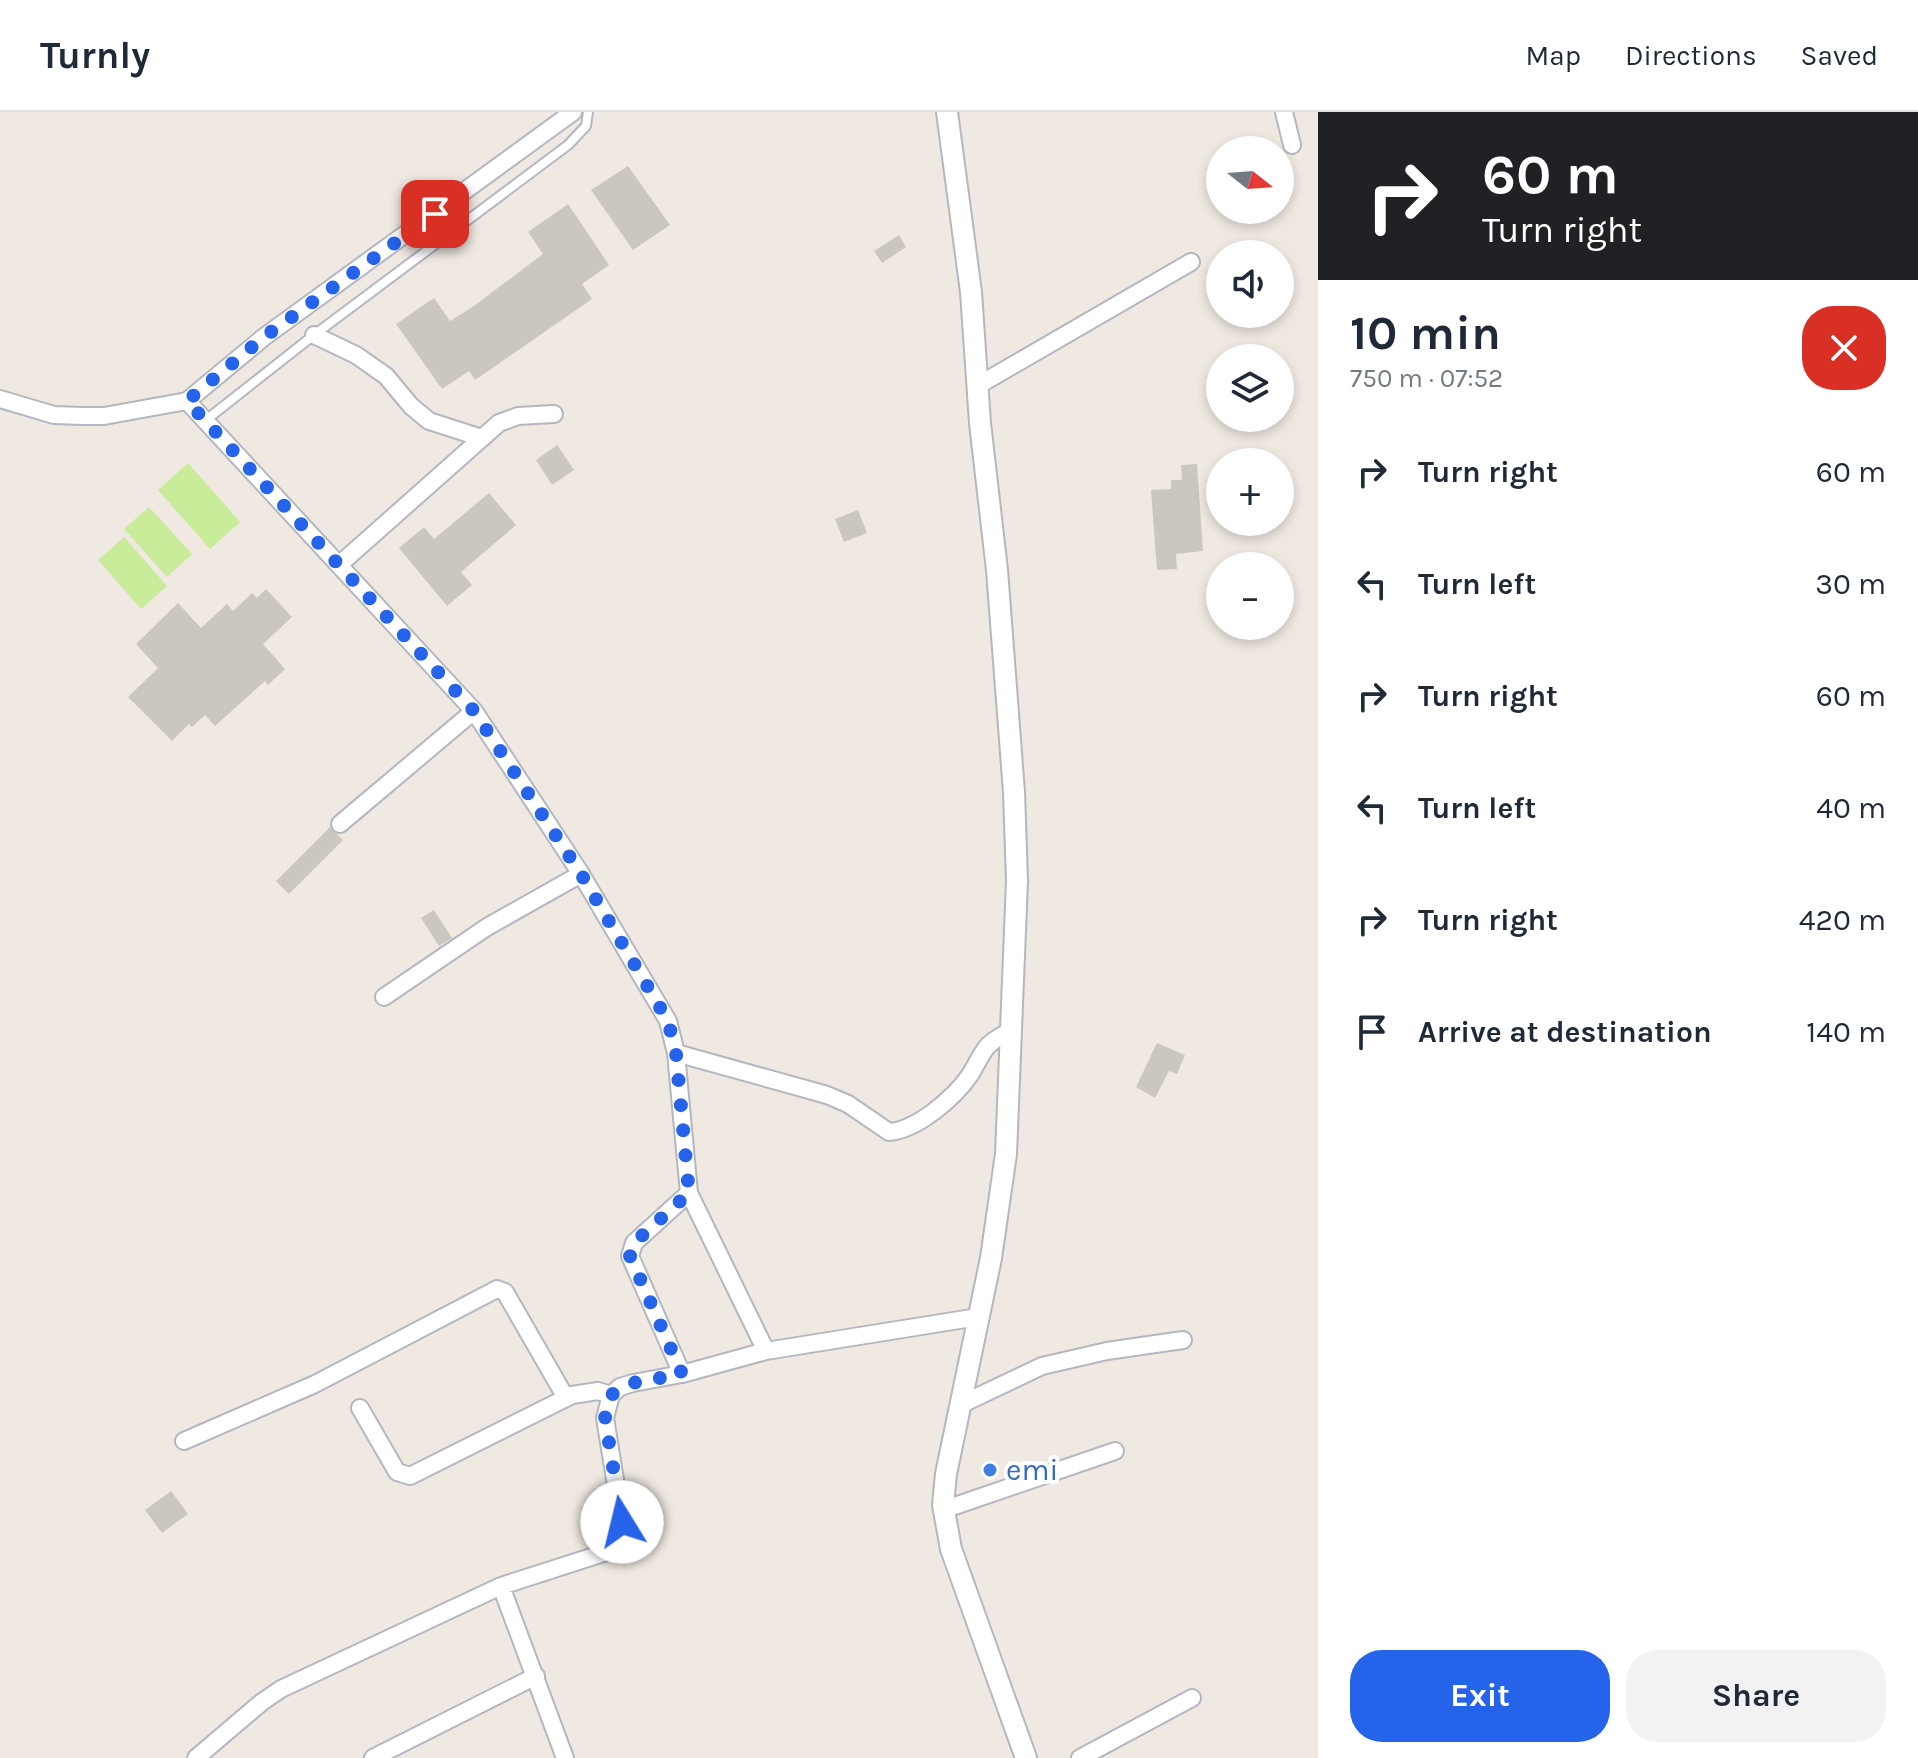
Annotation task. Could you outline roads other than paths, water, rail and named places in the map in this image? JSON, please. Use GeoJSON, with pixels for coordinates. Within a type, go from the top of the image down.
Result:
{"type":"FeatureCollection","features":[{"type":"Feature","properties":{"kind":"street"},"geometry":{"type":"LineString","coordinates":[[0,399],[54,415],[83,416],[104,416],[187,401],[264,337],[573,112]]}},
{"type":"Feature","properties":{"kind":"street"},"geometry":{"type":"LineString","coordinates":[[947,112],[971,292],[977,386],[997,570],[1014,792],[1017,881],[1006,1154],[991,1258],[946,1474],[943,1510],[951,1549],[1026,1758]]}},
{"type":"Feature","properties":{"kind":"street"},"geometry":{"type":"LineString","coordinates":[[1284,112],[1290,136]]}},
{"type":"Feature","properties":{"kind":"street"},"geometry":{"type":"LineString","coordinates":[[977,386],[1191,262]]}},
{"type":"Feature","properties":{"kind":"street"},"geometry":{"type":"LineString","coordinates":[[314,335],[356,355],[386,376],[411,406],[429,421],[482,438]]}},
{"type":"Feature","properties":{"kind":"street"},"geometry":{"type":"LineString","coordinates":[[187,401],[474,711],[581,874],[668,1021],[676,1053],[689,1193],[766,1351]]}},
{"type":"Feature","properties":{"kind":"street"},"geometry":{"type":"LineString","coordinates":[[340,564],[499,423],[518,416],[554,414]]}},
{"type":"Feature","properties":{"kind":"street"},"geometry":{"type":"LineString","coordinates":[[340,824],[474,711]]}},
{"type":"Feature","properties":{"kind":"street"},"geometry":{"type":"LineString","coordinates":[[384,997],[487,927],[581,874]]}},
{"type":"Feature","properties":{"kind":"street"},"geometry":{"type":"LineString","coordinates":[[676,1053],[827,1095],[848,1104],[889,1132],[896,1132],[926,1117],[949,1100],[968,1078],[986,1047],[1012,1030]]}},
{"type":"Feature","properties":{"kind":"street"},"geometry":{"type":"LineString","coordinates":[[682,1374],[630,1256],[634,1243],[689,1193]]}},
{"type":"Feature","properties":{"kind":"street"},"geometry":{"type":"LineString","coordinates":[[184,1441],[315,1384],[497,1289],[505,1292],[566,1398]]}},
{"type":"Feature","properties":{"kind":"street"},"geometry":{"type":"LineString","coordinates":[[360,1408],[397,1472],[410,1476],[566,1398],[587,1392],[611,1395],[633,1383],[682,1374],[766,1351],[978,1317]]}},
{"type":"Feature","properties":{"kind":"street"},"geometry":{"type":"LineString","coordinates":[[960,1405],[1042,1366],[1107,1351],[1183,1340]]}},
{"type":"Feature","properties":{"kind":"street"},"geometry":{"type":"LineString","coordinates":[[196,1758],[281,1689],[501,1586],[607,1554],[619,1542],[622,1522],[605,1418],[611,1395]]}},
{"type":"Feature","properties":{"kind":"street"},"geometry":{"type":"LineString","coordinates":[[943,1510],[1115,1451]]}},
{"type":"Feature","properties":{"kind":"street"},"geometry":{"type":"LineString","coordinates":[[501,1586],[536,1676],[562,1757]]}},
{"type":"Feature","properties":{"kind":"street"},"geometry":{"type":"LineString","coordinates":[[373,1758],[536,1676]]}},
{"type":"Feature","properties":{"kind":"street"},"geometry":{"type":"LineString","coordinates":[[1080,1758],[1192,1698]]}},
{"type":"Feature","properties":{"kind":"lane"},"geometry":{"type":"LineString","coordinates":[[206,420],[568,145],[586,126],[588,112]]}},
{"type":"Feature","properties":{"kind":"place","name":"emi"},"geometry":{"type":"Point","coordinates":[990,1470]}}]}
